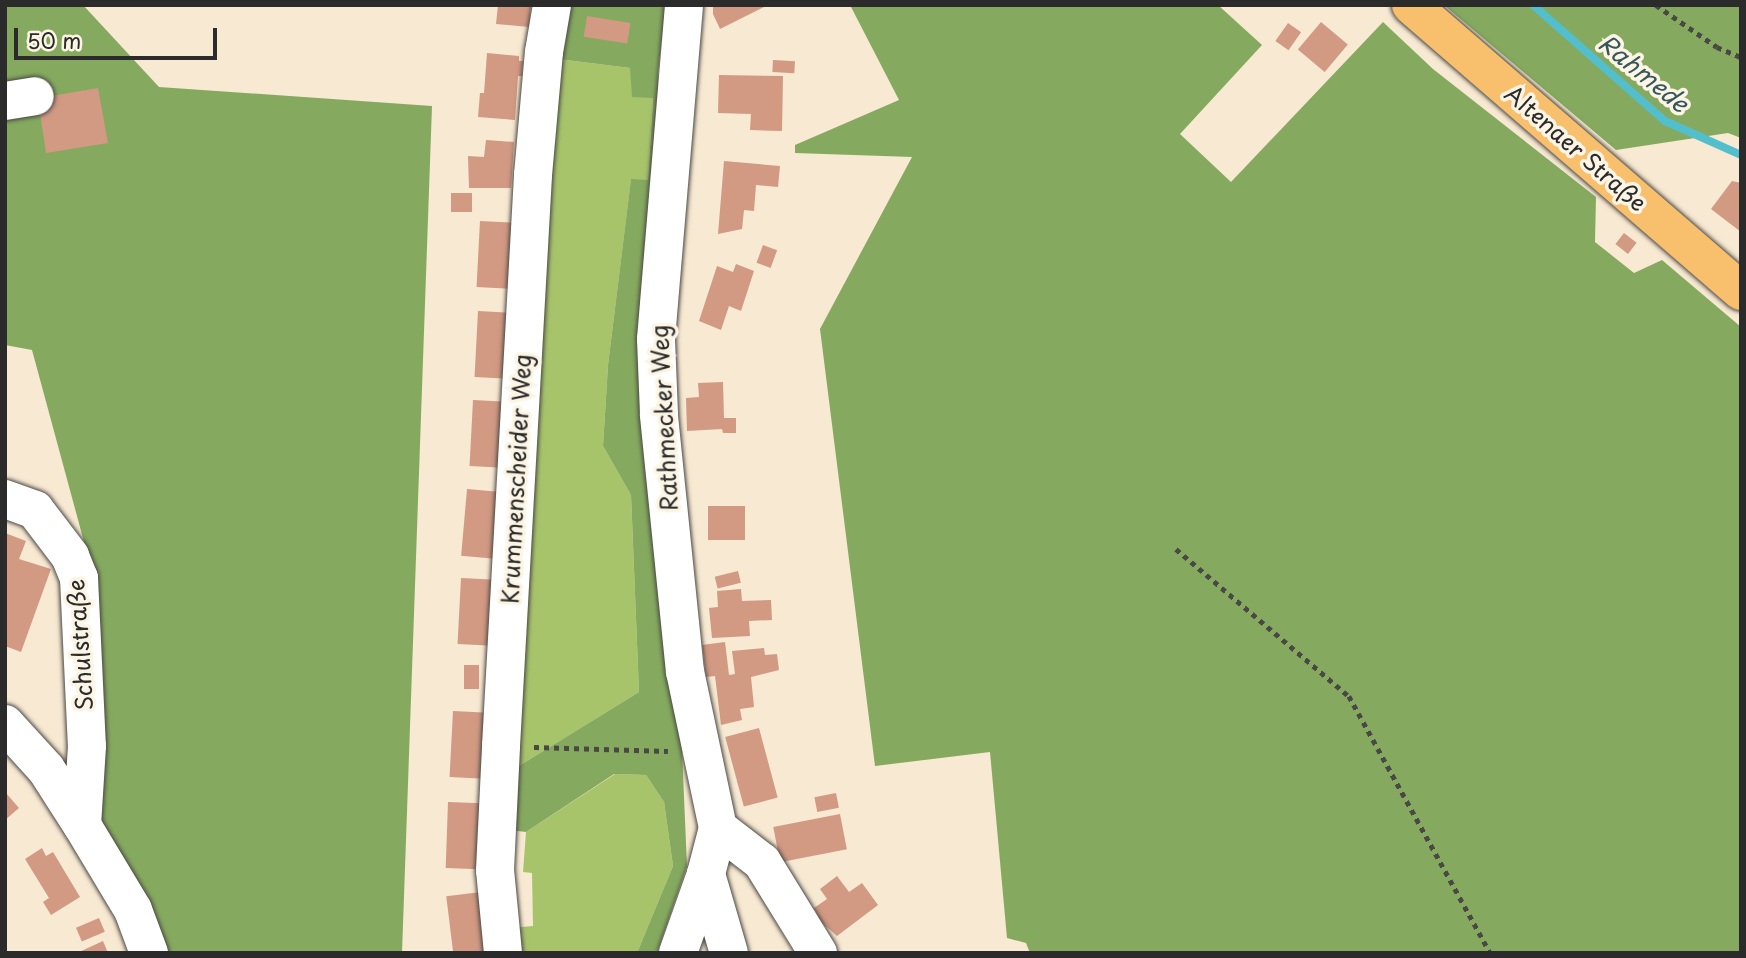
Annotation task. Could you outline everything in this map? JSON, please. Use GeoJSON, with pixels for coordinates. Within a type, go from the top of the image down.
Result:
{"type":"FeatureCollection","features":[{"type":"Feature","properties":{"kind":"main road","name":"Altenaer Straße"},"geometry":{"type":"LineString","coordinates":[[1411,5],[1741,291]]}},
{"type":"Feature","properties":{"kind":"street","name":"Krummenscheider Weg"},"geometry":{"type":"LineString","coordinates":[[503,953],[495,870],[501,746],[533,175],[544,52],[552,5]]}},
{"type":"Feature","properties":{"kind":"street","name":"Rathmecker Weg"},"geometry":{"type":"LineString","coordinates":[[684,5],[656,339],[659,414],[685,671],[718,828]]}},
{"type":"Feature","properties":{"kind":"street","name":"Schulstraße"},"geometry":{"type":"LineString","coordinates":[[5,499],[35,510],[70,556],[79,578],[87,747],[82,825]]}},
{"type":"Feature","properties":{"kind":"street"},"geometry":{"type":"LineString","coordinates":[[5,724],[46,769],[82,825],[133,910],[149,953]]}},
{"type":"Feature","properties":{"kind":"street"},"geometry":{"type":"LineString","coordinates":[[678,953],[706,874],[718,828],[762,862],[818,953]]}},
{"type":"Feature","properties":{"kind":"street"},"geometry":{"type":"LineString","coordinates":[[706,874],[729,953]]}},
{"type":"Feature","properties":{"kind":"path"},"geometry":{"type":"LineString","coordinates":[[1656,5],[1717,47],[1741,57]]}},
{"type":"Feature","properties":{"kind":"path"},"geometry":{"type":"LineString","coordinates":[[1176,549],[1349,696],[1490,953]]}},
{"type":"Feature","properties":{"kind":"path"},"geometry":{"type":"LineString","coordinates":[[501,746],[700,751]]}},
{"type":"Feature","properties":{"kind":"green space"},"geometry":{"type":"Polygon","coordinates":[[[5,5],[83,5],[159,87],[432,106],[402,953],[163,953],[91,801],[87,553],[32,350],[5,345],[5,5]]]}},
{"type":"Feature","properties":{"kind":"green space"},"geometry":{"type":"Polygon","coordinates":[[[567,5],[666,5],[658,72],[660,241],[687,866],[657,953],[637,953],[673,866],[664,802],[646,775],[614,774],[526,832],[510,830],[514,769],[639,692],[631,495],[603,446],[608,365],[631,179],[648,180],[653,98],[632,97],[630,68],[558,59],[567,5]]]}},
{"type":"Feature","properties":{"kind":"green space"},"geometry":{"type":"Polygon","coordinates":[[[850,5],[1218,5],[1262,45],[1180,134],[1231,182],[1383,22],[1433,69],[1596,197],[1595,242],[1634,273],[1662,260],[1741,327],[1741,953],[1030,953],[1026,943],[1007,938],[990,752],[875,766],[820,329],[912,157],[795,153],[795,145],[899,100],[850,5]]]}},
{"type":"Feature","properties":{"kind":"green space"},"geometry":{"type":"Polygon","coordinates":[[[1444,5],[1741,5],[1741,138],[1728,133],[1616,150],[1444,5]]]}},
{"type":"Feature","properties":{"kind":"green space"},"geometry":{"type":"Polygon","coordinates":[[[558,59],[630,68],[653,98],[648,180],[631,180],[608,365],[603,446],[631,495],[639,692],[514,769],[558,59]]]}},
{"type":"Feature","properties":{"kind":"green space"},"geometry":{"type":"Polygon","coordinates":[[[615,774],[646,775],[664,802],[673,866],[637,953],[512,953],[510,928],[533,926],[532,873],[523,872],[526,832],[615,774]]]}},
{"type":"Feature","properties":{"kind":"building"},"geometry":{"type":"Polygon","coordinates":[[[498,5],[531,5],[529,27],[496,24],[498,5]]]}},
{"type":"Feature","properties":{"kind":"building"},"geometry":{"type":"Polygon","coordinates":[[[713,5],[768,5],[720,29],[713,14],[713,5]]]}},
{"type":"Feature","properties":{"kind":"building"},"geometry":{"type":"Polygon","coordinates":[[[587,16],[630,23],[627,44],[584,37],[587,16]]]}},
{"type":"Feature","properties":{"kind":"building"},"geometry":{"type":"Polygon","coordinates":[[[1321,22],[1348,44],[1325,72],[1298,50],[1321,22]]]}},
{"type":"Feature","properties":{"kind":"building"},"geometry":{"type":"Polygon","coordinates":[[[1288,23],[1301,32],[1288,50],[1275,41],[1288,23]]]}},
{"type":"Feature","properties":{"kind":"building"},"geometry":{"type":"Polygon","coordinates":[[[487,53],[519,56],[519,61],[523,61],[522,76],[518,76],[515,120],[478,117],[480,93],[484,93],[487,53]]]}},
{"type":"Feature","properties":{"kind":"building"},"geometry":{"type":"Polygon","coordinates":[[[773,60],[795,61],[794,73],[772,72],[773,60]]]}},
{"type":"Feature","properties":{"kind":"building"},"geometry":{"type":"Polygon","coordinates":[[[719,75],[783,76],[782,131],[750,130],[751,114],[718,113],[719,75]]]}},
{"type":"Feature","properties":{"kind":"building"},"geometry":{"type":"Polygon","coordinates":[[[98,88],[108,143],[46,153],[40,113],[48,111],[46,97],[98,88]]]}},
{"type":"Feature","properties":{"kind":"building"},"geometry":{"type":"Polygon","coordinates":[[[486,140],[514,142],[511,188],[469,188],[468,156],[484,157],[486,140]]]}},
{"type":"Feature","properties":{"kind":"building"},"geometry":{"type":"Polygon","coordinates":[[[724,161],[780,166],[778,187],[756,185],[754,211],[744,210],[742,229],[718,234],[724,161]]]}},
{"type":"Feature","properties":{"kind":"building"},"geometry":{"type":"Polygon","coordinates":[[[1732,181],[1741,183],[1741,232],[1711,209],[1732,181]]]}},
{"type":"Feature","properties":{"kind":"building"},"geometry":{"type":"Polygon","coordinates":[[[451,193],[472,193],[472,212],[451,212],[451,193]]]}},
{"type":"Feature","properties":{"kind":"building"},"geometry":{"type":"Polygon","coordinates":[[[480,221],[514,223],[510,289],[477,287],[480,221]]]}},
{"type":"Feature","properties":{"kind":"building"},"geometry":{"type":"Polygon","coordinates":[[[1624,233],[1637,243],[1628,254],[1615,244],[1624,233]]]}},
{"type":"Feature","properties":{"kind":"building"},"geometry":{"type":"Polygon","coordinates":[[[763,245],[777,250],[771,268],[757,263],[763,245]]]}},
{"type":"Feature","properties":{"kind":"building"},"geometry":{"type":"Polygon","coordinates":[[[736,264],[754,271],[741,311],[729,306],[721,330],[699,321],[717,266],[733,272],[736,264]]]}},
{"type":"Feature","properties":{"kind":"building"},"geometry":{"type":"Polygon","coordinates":[[[478,311],[512,313],[508,379],[475,377],[478,311]]]}},
{"type":"Feature","properties":{"kind":"building"},"geometry":{"type":"Polygon","coordinates":[[[723,382],[724,418],[736,418],[736,433],[723,433],[722,429],[687,431],[686,398],[699,397],[698,383],[723,382]]]}},
{"type":"Feature","properties":{"kind":"building"},"geometry":{"type":"Polygon","coordinates":[[[473,400],[507,402],[503,468],[470,466],[473,400]]]}},
{"type":"Feature","properties":{"kind":"building"},"geometry":{"type":"Polygon","coordinates":[[[467,489],[501,492],[495,559],[461,556],[467,489]]]}},
{"type":"Feature","properties":{"kind":"building"},"geometry":{"type":"Polygon","coordinates":[[[708,506],[745,506],[745,540],[708,540],[708,506]]]}},
{"type":"Feature","properties":{"kind":"building"},"geometry":{"type":"Polygon","coordinates":[[[5,533],[26,541],[19,559],[51,569],[21,652],[5,646],[5,533]]]}},
{"type":"Feature","properties":{"kind":"building"},"geometry":{"type":"Polygon","coordinates":[[[738,571],[741,583],[718,588],[715,577],[738,571]]]}},
{"type":"Feature","properties":{"kind":"building"},"geometry":{"type":"Polygon","coordinates":[[[461,578],[496,580],[492,646],[458,644],[461,578]]]}},
{"type":"Feature","properties":{"kind":"building"},"geometry":{"type":"Polygon","coordinates":[[[741,589],[742,601],[771,600],[772,620],[749,621],[750,636],[712,638],[709,608],[718,607],[717,591],[741,589]]]}},
{"type":"Feature","properties":{"kind":"building"},"geometry":{"type":"Polygon","coordinates":[[[725,642],[729,675],[735,674],[732,651],[764,648],[765,655],[777,654],[779,670],[751,677],[754,707],[740,709],[742,720],[721,725],[715,676],[706,677],[702,645],[725,642]]]}},
{"type":"Feature","properties":{"kind":"building"},"geometry":{"type":"Polygon","coordinates":[[[464,665],[479,665],[479,689],[464,689],[464,665]]]}},
{"type":"Feature","properties":{"kind":"building"},"geometry":{"type":"Polygon","coordinates":[[[453,711],[488,713],[484,779],[450,777],[453,711]]]}},
{"type":"Feature","properties":{"kind":"building"},"geometry":{"type":"Polygon","coordinates":[[[759,728],[778,798],[744,807],[725,737],[759,728]]]}},
{"type":"Feature","properties":{"kind":"building"},"geometry":{"type":"Polygon","coordinates":[[[5,792],[19,808],[5,820],[5,792]]]}},
{"type":"Feature","properties":{"kind":"building"},"geometry":{"type":"Polygon","coordinates":[[[836,793],[839,808],[817,812],[814,797],[836,793]]]}},
{"type":"Feature","properties":{"kind":"building"},"geometry":{"type":"Polygon","coordinates":[[[448,802],[482,803],[480,869],[446,868],[448,802]]]}},
{"type":"Feature","properties":{"kind":"building"},"geometry":{"type":"Polygon","coordinates":[[[840,814],[847,849],[780,862],[773,827],[840,814]]]}},
{"type":"Feature","properties":{"kind":"building"},"geometry":{"type":"Polygon","coordinates":[[[42,848],[46,856],[53,852],[80,897],[51,915],[43,902],[49,898],[25,859],[42,848]]]}},
{"type":"Feature","properties":{"kind":"building"},"geometry":{"type":"Polygon","coordinates":[[[837,876],[849,892],[862,883],[878,905],[837,936],[821,922],[814,908],[827,899],[820,889],[837,876]]]}},
{"type":"Feature","properties":{"kind":"building"},"geometry":{"type":"Polygon","coordinates":[[[481,892],[488,953],[453,953],[446,896],[481,892]]]}},
{"type":"Feature","properties":{"kind":"building"},"geometry":{"type":"Polygon","coordinates":[[[99,918],[105,932],[82,942],[76,928],[99,918]]]}},
{"type":"Feature","properties":{"kind":"building"},"geometry":{"type":"Polygon","coordinates":[[[103,941],[108,953],[77,953],[103,941]]]}},
{"type":"Feature","properties":{"kind":"waterway","name":"Rahmede"},"geometry":{"type":"LineString","coordinates":[[1533,5],[1665,121],[1741,155]]}}]}
